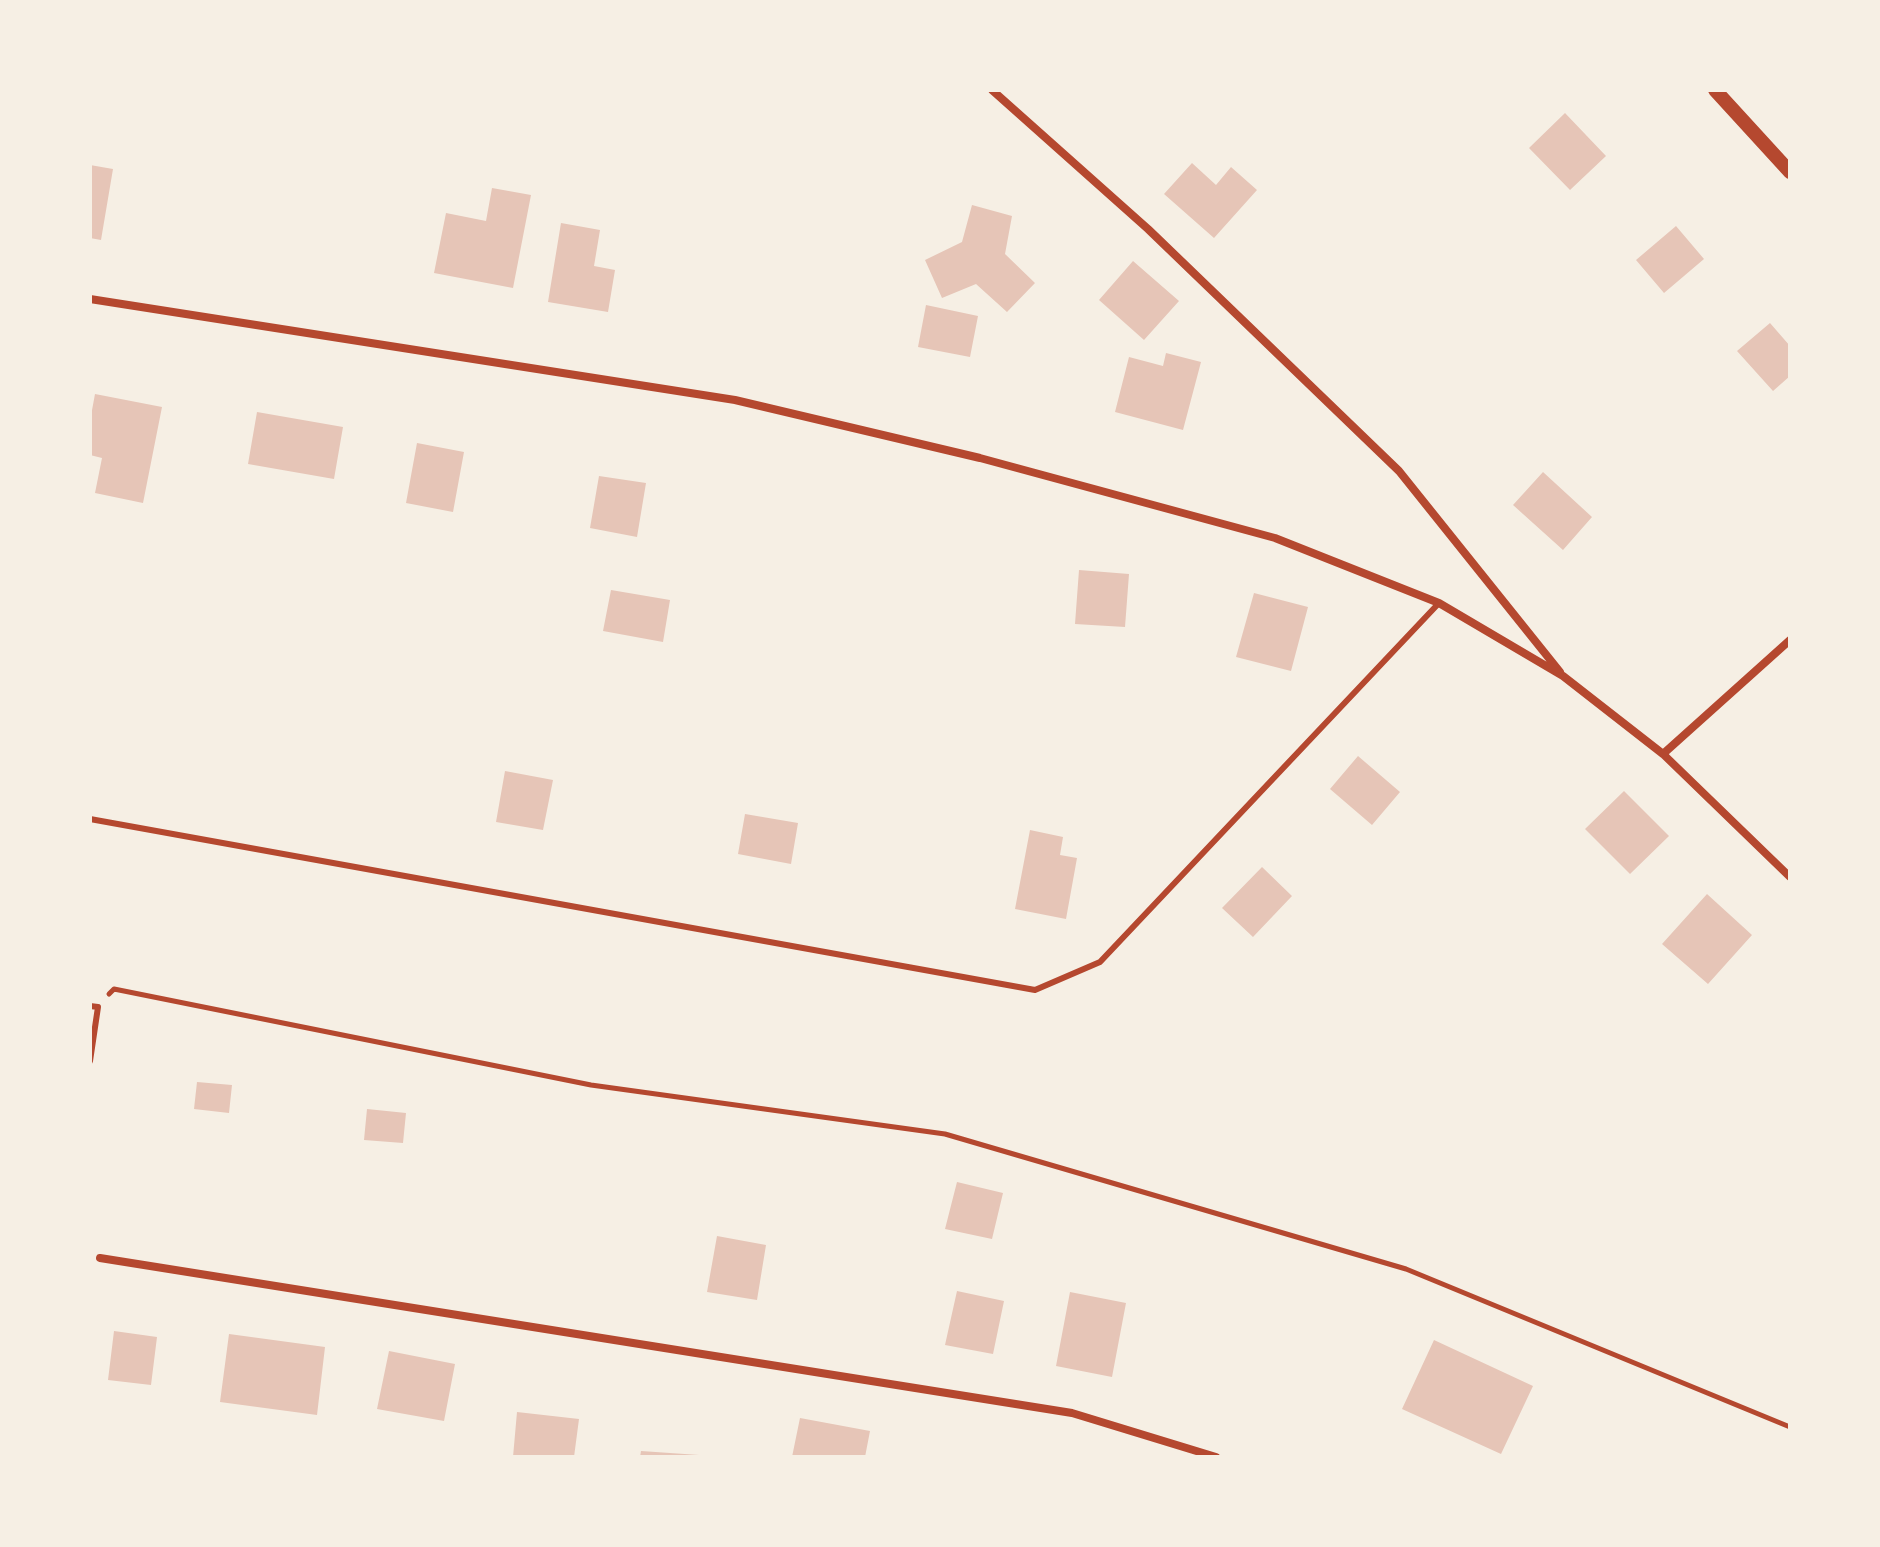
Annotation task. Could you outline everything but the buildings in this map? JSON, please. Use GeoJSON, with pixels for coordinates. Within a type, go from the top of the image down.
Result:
{"type":"FeatureCollection","features":[{"type":"Feature","properties":{"kind":"street"},"geometry":{"type":"LineString","coordinates":[[992,90],[1148,229],[1399,471],[1563,676]]}},
{"type":"Feature","properties":{"kind":"street"},"geometry":{"type":"LineString","coordinates":[[1715,90],[1790,172]]}},
{"type":"Feature","properties":{"kind":"street"},"geometry":{"type":"LineString","coordinates":[[90,299],[735,400],[980,458],[1275,538],[1439,603],[1563,676],[1663,754],[1790,877]]}},
{"type":"Feature","properties":{"kind":"street"},"geometry":{"type":"LineString","coordinates":[[1663,754],[1790,640]]}},
{"type":"Feature","properties":{"kind":"street"},"geometry":{"type":"LineString","coordinates":[[100,1258],[1072,1413],[1216,1457]]}},
{"type":"Feature","properties":{"kind":"lane"},"geometry":{"type":"LineString","coordinates":[[90,819],[1035,990],[1100,962],[1439,603]]}},
{"type":"Feature","properties":{"kind":"lane"},"geometry":{"type":"LineString","coordinates":[[90,1061],[94,1006]]}},
{"type":"Feature","properties":{"kind":"path"},"geometry":{"type":"LineString","coordinates":[[94,1006],[114,989],[591,1085],[945,1134],[1406,1269],[1790,1427]]}}]}
